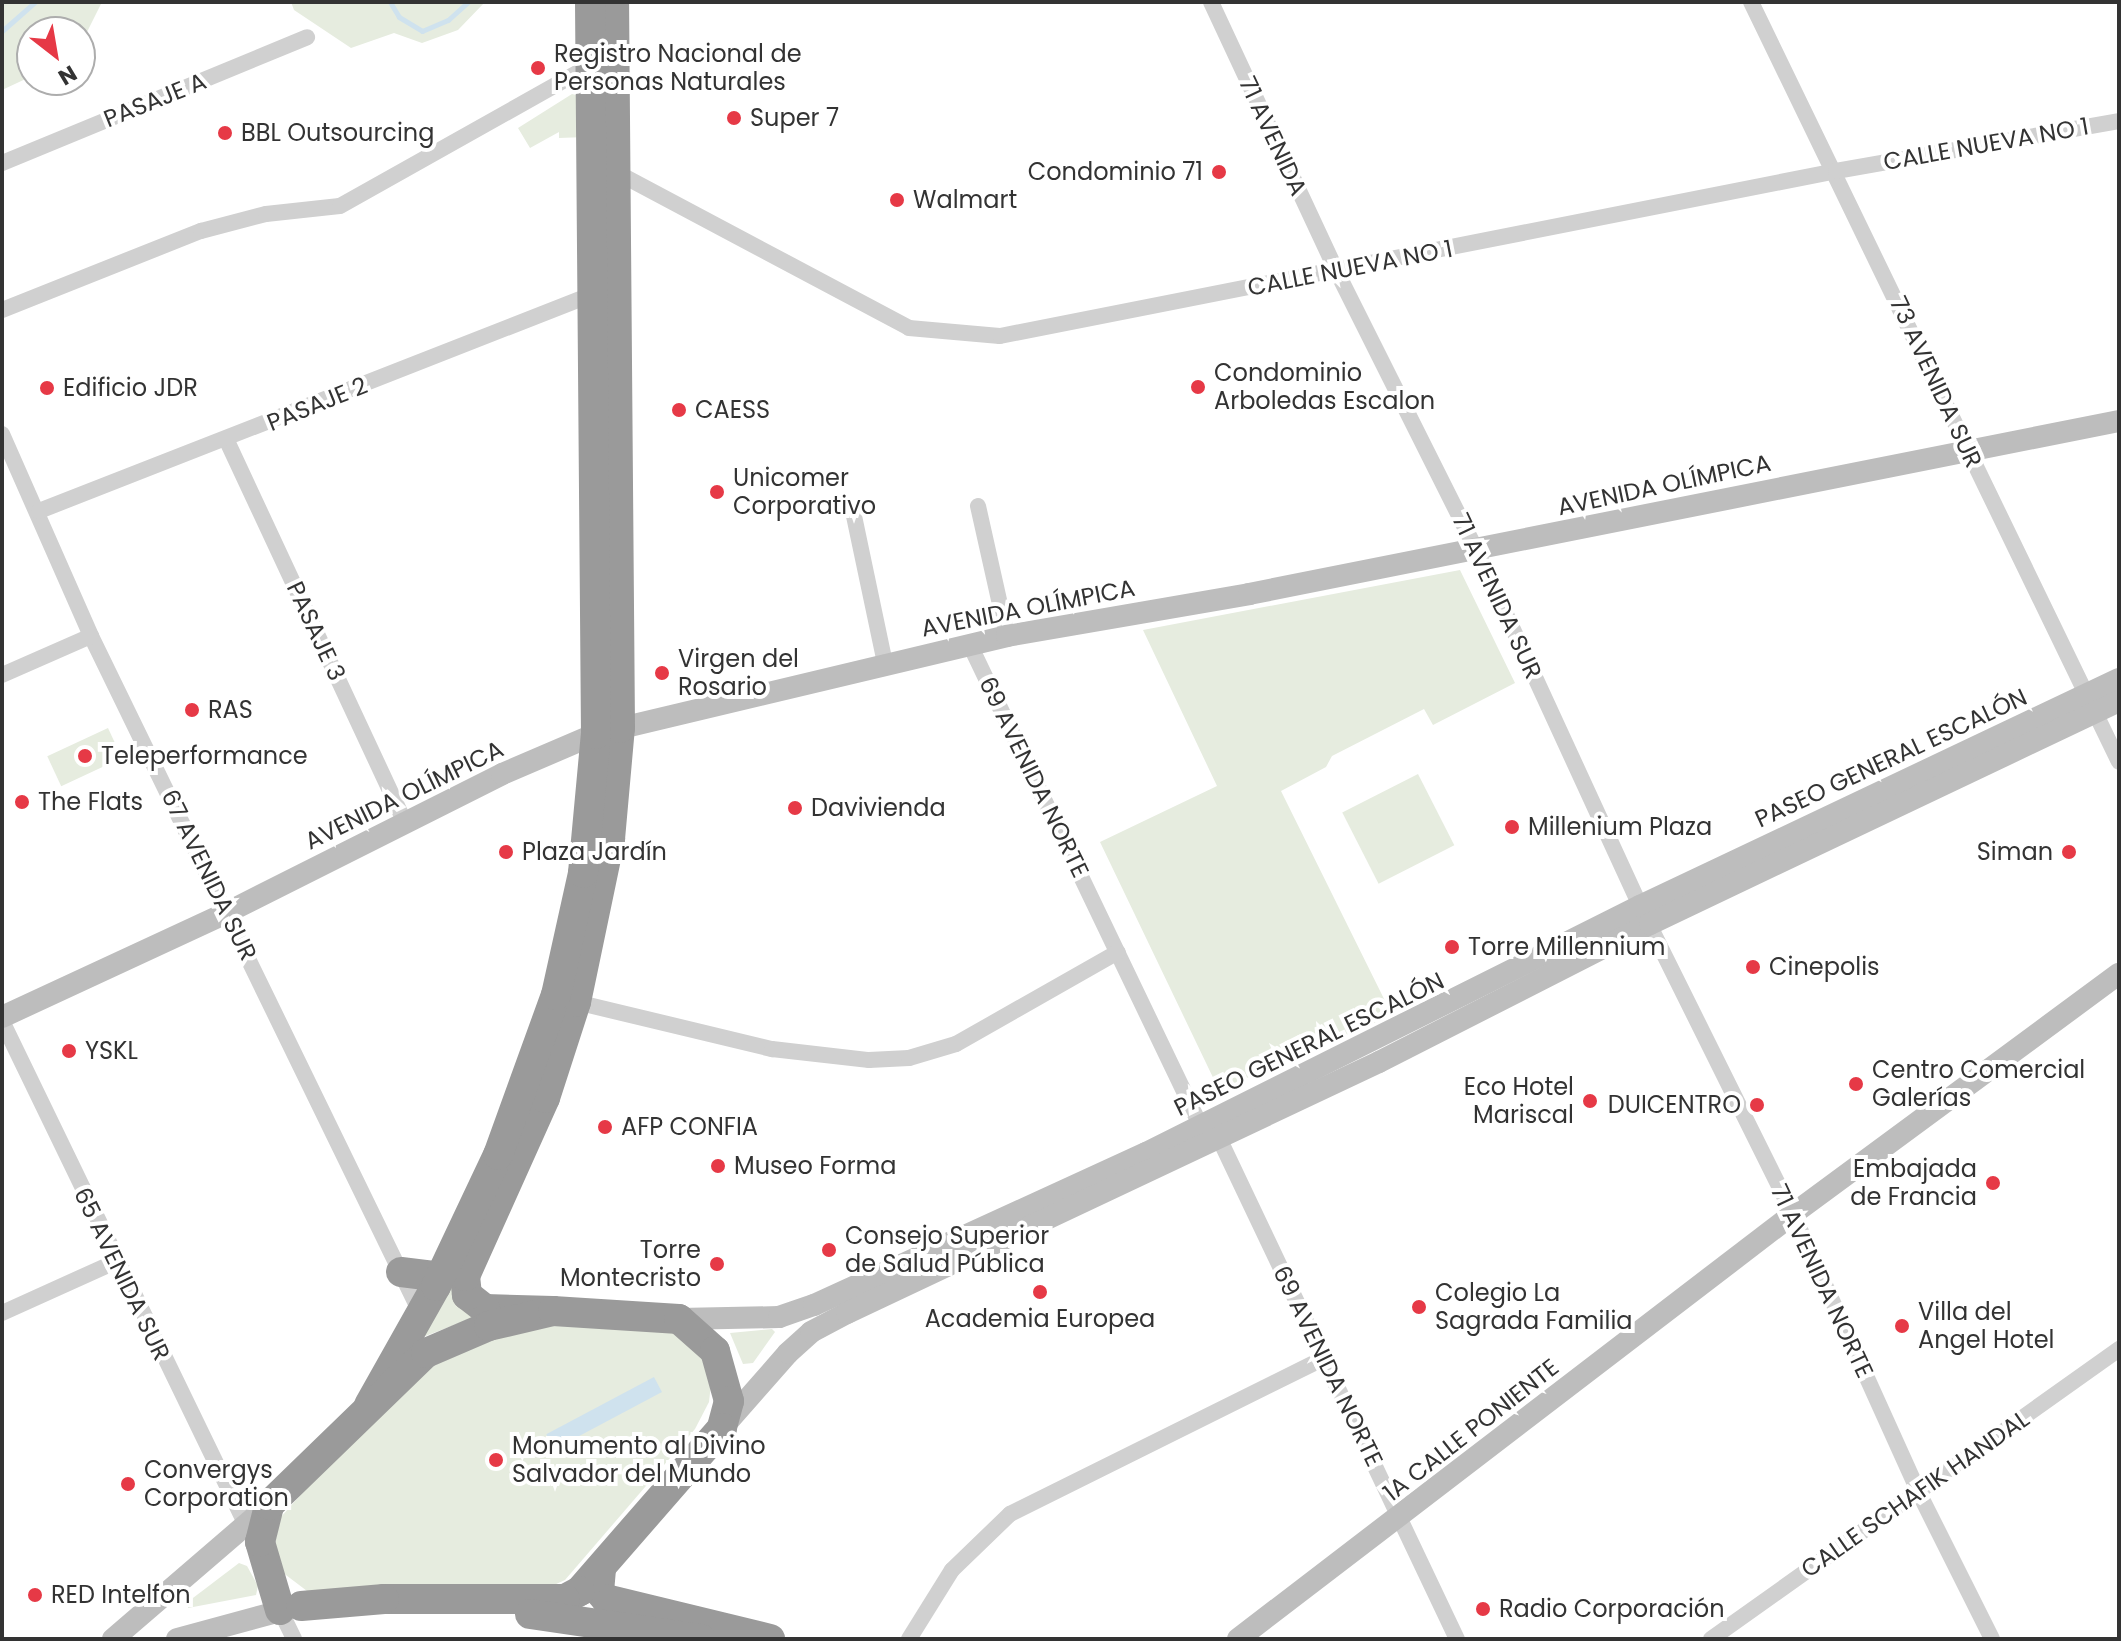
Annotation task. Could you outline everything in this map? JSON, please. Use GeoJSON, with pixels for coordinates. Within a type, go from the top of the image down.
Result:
{"type":"FeatureCollection","features":[{"type":"Feature","properties":{"kind":"highway"},"geometry":{"type":"LineString","coordinates":[[369,1405],[440,1277],[503,1141],[559,984],[583,873],[608,731],[593,294],[590,2]]}},
{"type":"Feature","properties":{"kind":"highway"},"geometry":{"type":"LineString","coordinates":[[553,1311],[444,1343],[410,1364],[258,1515],[260,1542],[291,1608],[437,1598],[565,1599],[601,1569],[722,1428],[729,1401],[726,1376],[715,1351],[679,1319],[553,1311],[485,1309],[467,1295],[465,1276],[528,1141],[576,1002],[605,879],[614,2]]}},
{"type":"Feature","properties":{"kind":"highway"},"geometry":{"type":"LineString","coordinates":[[401,1272],[440,1277]]}},
{"type":"Feature","properties":{"kind":"highway"},"geometry":{"type":"LineString","coordinates":[[601,1569],[599,1591],[606,1599],[770,1639]]}},
{"type":"Feature","properties":{"kind":"highway"},"geometry":{"type":"LineString","coordinates":[[437,1598],[565,1628],[701,1639]]}},
{"type":"Feature","properties":{"kind":"street","name":"71 AVENIDA"},"geometry":{"type":"LineString","coordinates":[[1211,2],[1336,270]]}},
{"type":"Feature","properties":{"kind":"street","name":"73 AVENIDA SUR"},"geometry":{"type":"LineString","coordinates":[[1751,2],[1836,171],[2119,762]]}},
{"type":"Feature","properties":{"kind":"street","name":"PASAJE A"},"geometry":{"type":"LineString","coordinates":[[2,163],[307,37]]}},
{"type":"Feature","properties":{"kind":"street"},"geometry":{"type":"LineString","coordinates":[[2,310],[201,231],[266,214],[340,206],[476,134],[591,65]]}},
{"type":"Feature","properties":{"kind":"street","name":"CALLE NUEVA NO 1"},"geometry":{"type":"LineString","coordinates":[[614,171],[909,328],[959,336],[1040,332],[1836,171],[2119,121]]}},
{"type":"Feature","properties":{"kind":"street","name":"71 AVENIDA SUR"},"geometry":{"type":"LineString","coordinates":[[1336,270],[1476,549],[1645,915]]}},
{"type":"Feature","properties":{"kind":"street","name":"PASAJE 2"},"geometry":{"type":"LineString","coordinates":[[39,511],[227,441],[593,294]]}},
{"type":"Feature","properties":{"kind":"street","name":"AVENIDA OLÍMPICA"},"geometry":{"type":"LineString","coordinates":[[2,1019],[228,912],[405,822],[608,731],[1007,636],[1476,549],[1967,448],[2119,421]]}},
{"type":"Feature","properties":{"kind":"street","name":"67 AVENIDA SUR"},"geometry":{"type":"LineString","coordinates":[[2,434],[39,511],[91,636],[421,1314]]}},
{"type":"Feature","properties":{"kind":"street","name":"PASAJE 3"},"geometry":{"type":"LineString","coordinates":[[227,441],[405,822]]}},
{"type":"Feature","properties":{"kind":"street"},"geometry":{"type":"LineString","coordinates":[[978,506],[1007,636]]}},
{"type":"Feature","properties":{"kind":"street"},"geometry":{"type":"LineString","coordinates":[[854,516],[885,663]]}},
{"type":"Feature","properties":{"kind":"street"},"geometry":{"type":"LineString","coordinates":[[2,675],[91,636]]}},
{"type":"Feature","properties":{"kind":"street","name":"69 AVENIDA NORTE"},"geometry":{"type":"LineString","coordinates":[[970,645],[1118,952],[1403,1516],[1457,1639]]}},
{"type":"Feature","properties":{"kind":"street","name":"PASEO GENERAL ESCALÓN"},"geometry":{"type":"LineString","coordinates":[[679,1319],[796,1312],[1445,1030],[1645,915],[2091,703],[2119,679]]}},
{"type":"Feature","properties":{"kind":"street","name":"PASEO GENERAL ESCALÓN"},"geometry":{"type":"LineString","coordinates":[[2091,703],[2119,701]]}},
{"type":"Feature","properties":{"kind":"street","name":"71 AVENIDA NORTE"},"geometry":{"type":"LineString","coordinates":[[1645,915],[1793,1214],[1918,1491],[1992,1639]]}},
{"type":"Feature","properties":{"kind":"street"},"geometry":{"type":"LineString","coordinates":[[576,1002],[772,1049],[869,1060],[909,1058],[956,1044],[1118,952]]}},
{"type":"Feature","properties":{"kind":"street","name":"1A CALLE PONIENTE"},"geometry":{"type":"LineString","coordinates":[[1238,1639],[1403,1516],[1793,1214],[2119,974]]}},
{"type":"Feature","properties":{"kind":"street","name":"65 AVENIDA SUR"},"geometry":{"type":"LineString","coordinates":[[2,1019],[115,1262],[258,1515]]}},
{"type":"Feature","properties":{"kind":"street","name":"PASEO GENERAL ESCALÓN"},"geometry":{"type":"LineString","coordinates":[[722,1428],[811,1332],[1210,1132]]}},
{"type":"Feature","properties":{"kind":"street"},"geometry":{"type":"LineString","coordinates":[[2,1313],[115,1262]]}},
{"type":"Feature","properties":{"kind":"street","name":"CALLE SCHAFIK HANDAL"},"geometry":{"type":"LineString","coordinates":[[1711,1639],[2119,1349]]}},
{"type":"Feature","properties":{"kind":"street"},"geometry":{"type":"LineString","coordinates":[[909,1639],[952,1570],[1010,1514],[1322,1359]]}},
{"type":"Feature","properties":{"kind":"street"},"geometry":{"type":"LineString","coordinates":[[113,1639],[258,1515]]}},
{"type":"Feature","properties":{"kind":"street"},"geometry":{"type":"LineString","coordinates":[[177,1639],[291,1608],[294,1639]]}},
{"type":"Feature","properties":{"kind":"shaded area"},"geometry":{"type":"Polygon","coordinates":[[[2,2],[102,2],[95,16],[16,16],[16,83],[2,90],[2,2]]]}},
{"type":"Feature","properties":{"kind":"shaded area"},"geometry":{"type":"Polygon","coordinates":[[[291,2],[485,2],[458,30],[422,43],[394,33],[351,48],[294,10],[291,2]]]}},
{"type":"Feature","properties":{"kind":"shaded area"},"geometry":{"type":"Polygon","coordinates":[[[572,94],[581,96],[586,137],[559,138],[559,132],[530,148],[518,128],[572,94]]]}},
{"type":"Feature","properties":{"kind":"shaded area"},"geometry":{"type":"Polygon","coordinates":[[[1460,570],[1515,683],[1433,725],[1424,709],[1332,756],[1326,767],[1281,791],[1392,1015],[1219,1090],[1100,842],[1217,786],[1143,630],[1460,570]]]}},
{"type":"Feature","properties":{"kind":"shaded area"},"geometry":{"type":"Polygon","coordinates":[[[108,728],[122,758],[61,786],[47,756],[108,728]]]}},
{"type":"Feature","properties":{"kind":"shaded area"},"geometry":{"type":"Polygon","coordinates":[[[1418,774],[1454,845],[1379,884],[1342,813],[1418,774]]]}},
{"type":"Feature","properties":{"kind":"shaded area"},"geometry":{"type":"Polygon","coordinates":[[[450,1277],[475,1317],[423,1337],[450,1277]]]}},
{"type":"Feature","properties":{"kind":"shaded area"},"geometry":{"type":"Polygon","coordinates":[[[524,1326],[665,1327],[698,1348],[711,1384],[709,1402],[695,1429],[565,1580],[554,1585],[307,1591],[282,1572],[273,1555],[280,1518],[405,1378],[524,1326]]]}},
{"type":"Feature","properties":{"kind":"shaded area"},"geometry":{"type":"Polygon","coordinates":[[[772,1329],[775,1332],[753,1363],[743,1364],[730,1333],[772,1329]]]}},
{"type":"Feature","properties":{"kind":"shaded area"},"geometry":{"type":"Polygon","coordinates":[[[239,1563],[247,1566],[258,1586],[256,1595],[188,1608],[189,1601],[239,1563]]]}},
{"type":"Feature","properties":{"kind":"water"},"geometry":{"type":"Polygon","coordinates":[[[654,1377],[662,1392],[554,1449],[546,1434],[654,1377]]]}},
{"type":"Feature","properties":{"kind":"waterway"},"geometry":{"type":"LineString","coordinates":[[2,31],[35,2]]}},
{"type":"Feature","properties":{"kind":"waterway"},"geometry":{"type":"LineString","coordinates":[[390,2],[399,17],[422,31],[448,20],[468,2]]}},
{"type":"Feature","properties":{"kind":"place","name":"Registro Nacional de Personas Naturales"},"geometry":{"type":"Point","coordinates":[538,68]}},
{"type":"Feature","properties":{"kind":"place","name":"Super 7"},"geometry":{"type":"Point","coordinates":[734,118]}},
{"type":"Feature","properties":{"kind":"place","name":"BBL Outsourcing"},"geometry":{"type":"Point","coordinates":[225,133]}},
{"type":"Feature","properties":{"kind":"place","name":"Condominio 71"},"geometry":{"type":"Point","coordinates":[1219,172]}},
{"type":"Feature","properties":{"kind":"place","name":"Walmart"},"geometry":{"type":"Point","coordinates":[897,200]}},
{"type":"Feature","properties":{"kind":"place","name":"Condominio Arboledas Escalon"},"geometry":{"type":"Point","coordinates":[1198,387]}},
{"type":"Feature","properties":{"kind":"place","name":"Edificio JDR"},"geometry":{"type":"Point","coordinates":[47,388]}},
{"type":"Feature","properties":{"kind":"place","name":"CAESS"},"geometry":{"type":"Point","coordinates":[679,410]}},
{"type":"Feature","properties":{"kind":"place","name":"Unicomer Corporativo"},"geometry":{"type":"Point","coordinates":[717,492]}},
{"type":"Feature","properties":{"kind":"place","name":"Virgen del Rosario"},"geometry":{"type":"Point","coordinates":[662,673]}},
{"type":"Feature","properties":{"kind":"place","name":"RAS"},"geometry":{"type":"Point","coordinates":[192,710]}},
{"type":"Feature","properties":{"kind":"place","name":"Teleperformance"},"geometry":{"type":"Point","coordinates":[85,756]}},
{"type":"Feature","properties":{"kind":"place","name":"The Flats"},"geometry":{"type":"Point","coordinates":[22,802]}},
{"type":"Feature","properties":{"kind":"place","name":"Davivienda"},"geometry":{"type":"Point","coordinates":[795,808]}},
{"type":"Feature","properties":{"kind":"place","name":"Millenium Plaza"},"geometry":{"type":"Point","coordinates":[1512,827]}},
{"type":"Feature","properties":{"kind":"place","name":"Plaza Jardín"},"geometry":{"type":"Point","coordinates":[506,852]}},
{"type":"Feature","properties":{"kind":"place","name":"Siman"},"geometry":{"type":"Point","coordinates":[2069,852]}},
{"type":"Feature","properties":{"kind":"place","name":"Torre Millennium"},"geometry":{"type":"Point","coordinates":[1452,947]}},
{"type":"Feature","properties":{"kind":"place","name":"Cinepolis"},"geometry":{"type":"Point","coordinates":[1753,967]}},
{"type":"Feature","properties":{"kind":"place","name":"YSKL"},"geometry":{"type":"Point","coordinates":[69,1051]}},
{"type":"Feature","properties":{"kind":"place","name":"Centro Comercial Galerías"},"geometry":{"type":"Point","coordinates":[1856,1084]}},
{"type":"Feature","properties":{"kind":"place","name":"Eco Hotel Mariscal"},"geometry":{"type":"Point","coordinates":[1590,1101]}},
{"type":"Feature","properties":{"kind":"place","name":"DUICENTRO"},"geometry":{"type":"Point","coordinates":[1757,1105]}},
{"type":"Feature","properties":{"kind":"place","name":"AFP CONFIA"},"geometry":{"type":"Point","coordinates":[605,1127]}},
{"type":"Feature","properties":{"kind":"place","name":"Museo Forma"},"geometry":{"type":"Point","coordinates":[718,1166]}},
{"type":"Feature","properties":{"kind":"place","name":"Embajada de Francia"},"geometry":{"type":"Point","coordinates":[1993,1183]}},
{"type":"Feature","properties":{"kind":"place","name":"Consejo Superior de Salud Pública"},"geometry":{"type":"Point","coordinates":[829,1250]}},
{"type":"Feature","properties":{"kind":"place","name":"Torre Montecristo"},"geometry":{"type":"Point","coordinates":[717,1264]}},
{"type":"Feature","properties":{"kind":"place","name":"Academia Europea"},"geometry":{"type":"Point","coordinates":[1040,1292]}},
{"type":"Feature","properties":{"kind":"place","name":"Colegio La Sagrada Familia"},"geometry":{"type":"Point","coordinates":[1419,1307]}},
{"type":"Feature","properties":{"kind":"place","name":"Villa del Angel Hotel"},"geometry":{"type":"Point","coordinates":[1902,1326]}},
{"type":"Feature","properties":{"kind":"place","name":"Monumento al Divino Salvador del Mundo"},"geometry":{"type":"Point","coordinates":[496,1460]}},
{"type":"Feature","properties":{"kind":"place","name":"Convergys Corporation"},"geometry":{"type":"Point","coordinates":[128,1484]}},
{"type":"Feature","properties":{"kind":"place","name":"RED Intelfon"},"geometry":{"type":"Point","coordinates":[35,1595]}},
{"type":"Feature","properties":{"kind":"place","name":"Radio Corporación"},"geometry":{"type":"Point","coordinates":[1483,1609]}}]}
